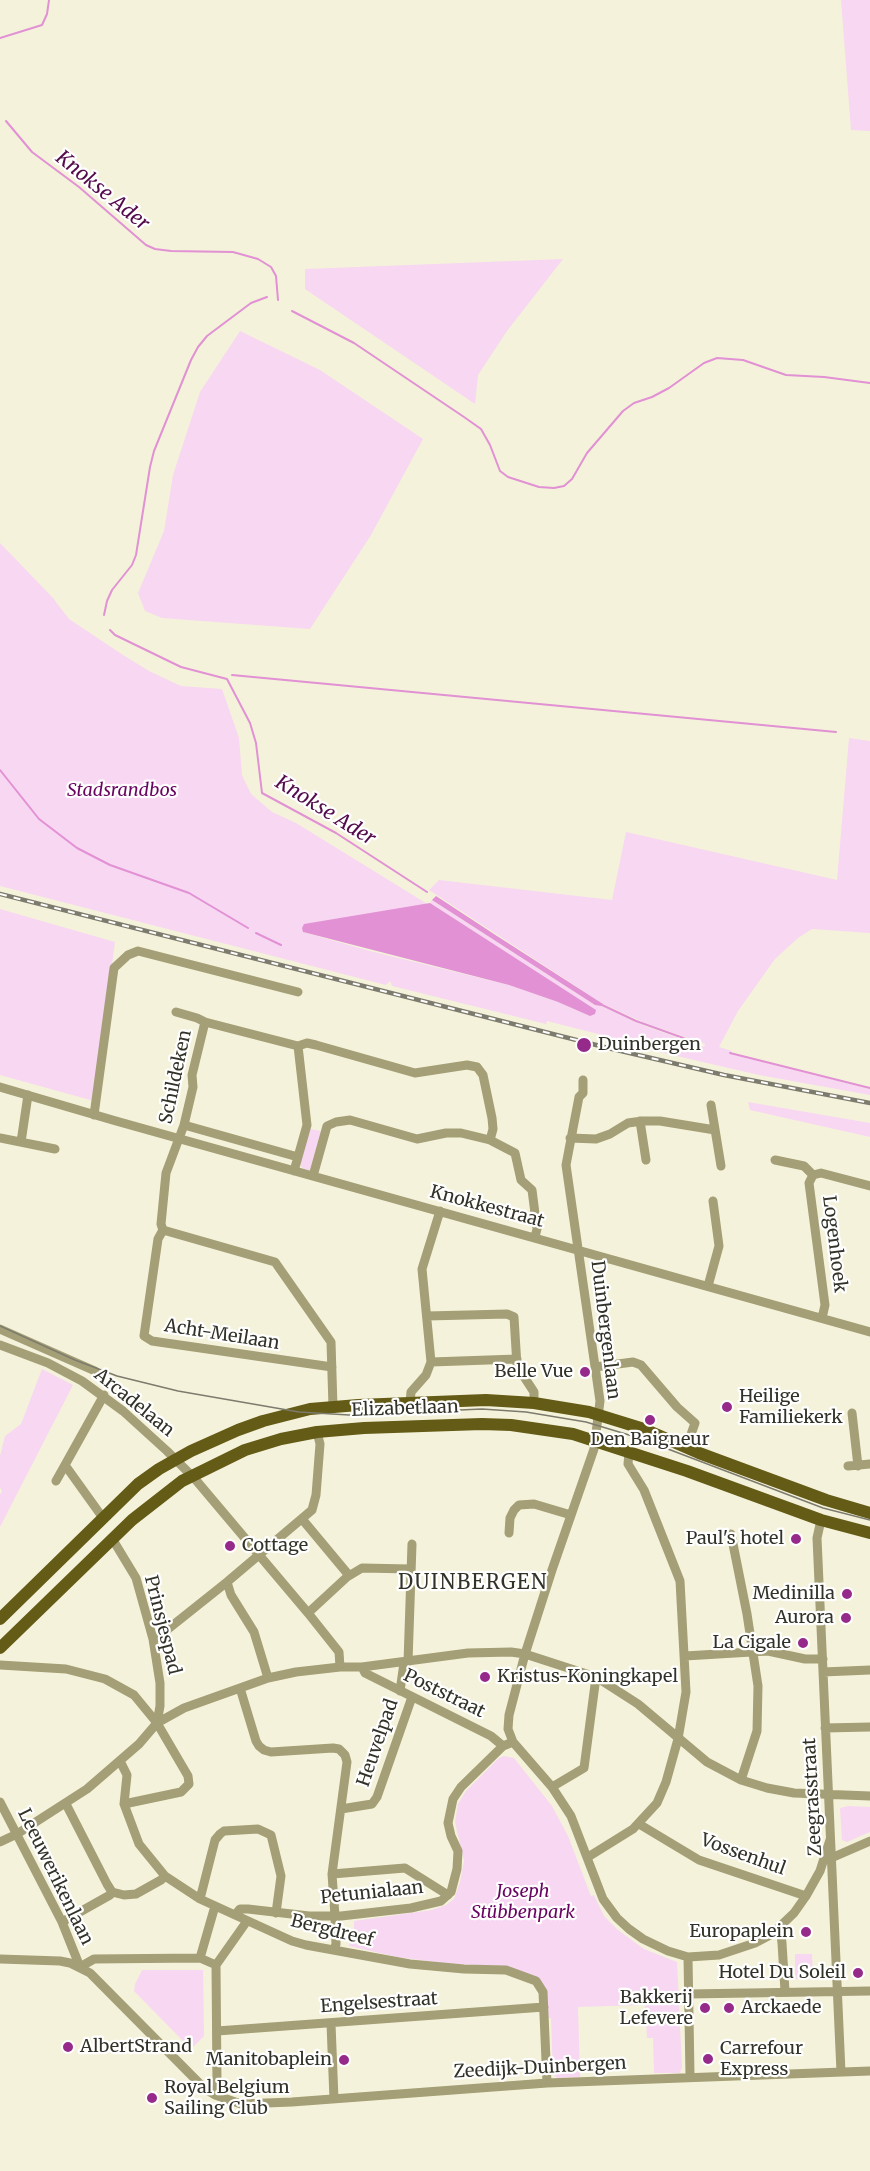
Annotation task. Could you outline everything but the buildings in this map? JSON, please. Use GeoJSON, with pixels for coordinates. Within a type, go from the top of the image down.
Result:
{"type":"FeatureCollection","features":[{"type":"Feature","properties":{"kind":"main road","name":"Elizabetlaan"},"geometry":{"type":"LineString","coordinates":[[0,1619],[146,1478],[175,1459],[220,1438],[263,1421],[310,1409],[486,1400],[534,1403],[598,1414],[816,1496],[870,1513]]}},
{"type":"Feature","properties":{"kind":"main road","name":"Elizabetlaan"},"geometry":{"type":"LineString","coordinates":[[0,1648],[157,1499],[191,1475],[261,1444],[317,1432],[482,1424],[544,1429],[595,1440],[821,1520],[870,1533]]}},
{"type":"Feature","properties":{"kind":"street"},"geometry":{"type":"LineString","coordinates":[[94,1115],[114,968],[128,955],[138,951],[298,992]]}},
{"type":"Feature","properties":{"kind":"street","name":"Schildeken"},"geometry":{"type":"LineString","coordinates":[[176,1012],[205,1022],[298,1046],[307,1043],[316,1045],[415,1073],[467,1065],[477,1067],[483,1075],[492,1118],[493,1129],[490,1140]]}},
{"type":"Feature","properties":{"kind":"street","name":"Schildeken"},"geometry":{"type":"LineString","coordinates":[[180,1139],[193,1087],[192,1075],[205,1022]]}},
{"type":"Feature","properties":{"kind":"street"},"geometry":{"type":"LineString","coordinates":[[294,1171],[307,1125],[298,1046]]}},
{"type":"Feature","properties":{"kind":"street","name":"Duinbergenlaan"},"geometry":{"type":"LineString","coordinates":[[513,1742],[508,1729],[508,1720],[525,1654],[594,1449],[600,1401],[566,1165],[579,1097],[583,1094],[583,1080]]}},
{"type":"Feature","properties":{"kind":"street","name":"Knokkestraat"},"geometry":{"type":"LineString","coordinates":[[0,1087],[870,1332]]}},
{"type":"Feature","properties":{"kind":"street"},"geometry":{"type":"LineString","coordinates":[[21,1142],[28,1095]]}},
{"type":"Feature","properties":{"kind":"street"},"geometry":{"type":"LineString","coordinates":[[711,1105],[721,1166]]}},
{"type":"Feature","properties":{"kind":"street"},"geometry":{"type":"LineString","coordinates":[[307,1125],[327,1126],[350,1120],[417,1139],[453,1133],[490,1140],[515,1153],[521,1180],[532,1190],[537,1229],[535,1237]]}},
{"type":"Feature","properties":{"kind":"street"},"geometry":{"type":"LineString","coordinates":[[570,1138],[596,1139],[628,1123],[640,1121],[660,1121],[715,1130]]}},
{"type":"Feature","properties":{"kind":"street"},"geometry":{"type":"LineString","coordinates":[[640,1121],[646,1160]]}},
{"type":"Feature","properties":{"kind":"street"},"geometry":{"type":"LineString","coordinates":[[184,1125],[298,1157]]}},
{"type":"Feature","properties":{"kind":"street"},"geometry":{"type":"LineString","coordinates":[[313,1176],[327,1126]]}},
{"type":"Feature","properties":{"kind":"street"},"geometry":{"type":"LineString","coordinates":[[0,1138],[54,1149]]}},
{"type":"Feature","properties":{"kind":"street","name":"Acht-Meilaan"},"geometry":{"type":"LineString","coordinates":[[180,1139],[166,1173],[160,1224],[163,1230],[158,1239],[144,1333],[147,1339],[332,1367]]}},
{"type":"Feature","properties":{"kind":"street","name":"Logenhoek"},"geometry":{"type":"LineString","coordinates":[[775,1160],[804,1166],[813,1175]]}},
{"type":"Feature","properties":{"kind":"street","name":"Logenhoek"},"geometry":{"type":"LineString","coordinates":[[822,1318],[825,1305],[809,1183],[813,1175],[820,1173],[870,1186]]}},
{"type":"Feature","properties":{"kind":"street"},"geometry":{"type":"LineString","coordinates":[[708,1286],[719,1246],[713,1201]]}},
{"type":"Feature","properties":{"kind":"street"},"geometry":{"type":"LineString","coordinates":[[410,1403],[411,1392],[426,1375],[431,1362],[422,1269],[440,1211]]}},
{"type":"Feature","properties":{"kind":"street"},"geometry":{"type":"LineString","coordinates":[[163,1230],[275,1262],[331,1342],[333,1407]]}},
{"type":"Feature","properties":{"kind":"street"},"geometry":{"type":"LineString","coordinates":[[427,1316],[512,1315],[518,1366],[534,1392],[534,1403]]}},
{"type":"Feature","properties":{"kind":"street","name":"Arcadelaan"},"geometry":{"type":"LineString","coordinates":[[0,1329],[95,1371]]}},
{"type":"Feature","properties":{"kind":"street","name":"Arcadelaan"},"geometry":{"type":"LineString","coordinates":[[0,1344],[70,1374],[104,1395],[175,1459],[259,1555],[339,1652],[340,1667]]}},
{"type":"Feature","properties":{"kind":"street"},"geometry":{"type":"LineString","coordinates":[[431,1362],[517,1359]]}},
{"type":"Feature","properties":{"kind":"street","name":"Arcadelaan"},"geometry":{"type":"LineString","coordinates":[[70,1374],[74,1361]]}},
{"type":"Feature","properties":{"kind":"street"},"geometry":{"type":"LineString","coordinates":[[595,1367],[626,1362],[641,1365],[677,1407],[691,1417],[695,1423],[687,1446]]}},
{"type":"Feature","properties":{"kind":"street"},"geometry":{"type":"LineString","coordinates":[[56,1481],[104,1395]]}},
{"type":"Feature","properties":{"kind":"street"},"geometry":{"type":"LineString","coordinates":[[852,1413],[853,1466],[870,1464]]}},
{"type":"Feature","properties":{"kind":"street"},"geometry":{"type":"LineString","coordinates":[[153,1639],[227,1582],[312,1510],[315,1504],[320,1444],[317,1432]]}},
{"type":"Feature","properties":{"kind":"street"},"geometry":{"type":"LineString","coordinates":[[588,1857],[639,1824],[657,1803],[666,1782],[678,1740],[686,1692],[680,1581],[644,1491],[628,1464],[629,1452]]}},
{"type":"Feature","properties":{"kind":"street"},"geometry":{"type":"LineString","coordinates":[[65,1465],[104,1518]]}},
{"type":"Feature","properties":{"kind":"street"},"geometry":{"type":"LineString","coordinates":[[506,1529],[514,1510],[519,1505],[526,1504],[571,1515]]}},
{"type":"Feature","properties":{"kind":"street"},"geometry":{"type":"LineString","coordinates":[[302,1519],[347,1573],[347,1577]]}},
{"type":"Feature","properties":{"kind":"street","name":"Zeegrasstraat"},"geometry":{"type":"LineString","coordinates":[[821,1520],[817,1538],[830,1795],[828,1859],[842,2072]]}},
{"type":"Feature","properties":{"kind":"street"},"geometry":{"type":"LineString","coordinates":[[731,1534],[758,1686],[757,1731],[741,1780]]}},
{"type":"Feature","properties":{"kind":"street","name":"Prinsjespad"},"geometry":{"type":"LineString","coordinates":[[113,1540],[136,1578],[153,1639],[160,1683],[157,1723]]}},
{"type":"Feature","properties":{"kind":"street"},"geometry":{"type":"LineString","coordinates":[[400,1691],[406,1662],[412,1544]]}},
{"type":"Feature","properties":{"kind":"street"},"geometry":{"type":"LineString","coordinates":[[308,1613],[347,1577],[362,1568],[410,1569]]}},
{"type":"Feature","properties":{"kind":"street"},"geometry":{"type":"LineString","coordinates":[[227,1582],[231,1595],[254,1632],[268,1678]]}},
{"type":"Feature","properties":{"kind":"street"},"geometry":{"type":"LineString","coordinates":[[685,1656],[768,1652],[805,1659],[823,1659]]}},
{"type":"Feature","properties":{"kind":"street"},"geometry":{"type":"LineString","coordinates":[[0,1842],[17,1834],[87,1789],[139,1744],[157,1723],[184,1708],[268,1678],[296,1672],[362,1667],[468,1653],[525,1654],[596,1677],[638,1704],[678,1740],[707,1762],[741,1780],[794,1793],[870,1796]]}},
{"type":"Feature","properties":{"kind":"street"},"geometry":{"type":"LineString","coordinates":[[0,1665],[66,1669],[105,1679],[134,1695],[157,1723],[188,1776],[189,1784],[181,1792],[124,1804]]}},
{"type":"Feature","properties":{"kind":"street","name":"Poststraat"},"geometry":{"type":"LineString","coordinates":[[362,1667],[365,1673],[491,1736],[503,1746]]}},
{"type":"Feature","properties":{"kind":"street"},"geometry":{"type":"LineString","coordinates":[[823,1672],[870,1670]]}},
{"type":"Feature","properties":{"kind":"street"},"geometry":{"type":"LineString","coordinates":[[552,1787],[584,1768],[596,1677]]}},
{"type":"Feature","properties":{"kind":"street"},"geometry":{"type":"LineString","coordinates":[[240,1688],[256,1741],[264,1750],[271,1752],[333,1748],[339,1749],[345,1755],[347,1762],[332,1874],[335,1916],[334,1950]]}},
{"type":"Feature","properties":{"kind":"street","name":"Heuvelpad"},"geometry":{"type":"LineString","coordinates":[[340,1809],[372,1804],[377,1797],[412,1696]]}},
{"type":"Feature","properties":{"kind":"street"},"geometry":{"type":"LineString","coordinates":[[825,1728],[870,1727]]}},
{"type":"Feature","properties":{"kind":"street"},"geometry":{"type":"LineString","coordinates":[[503,1746],[513,1742],[552,1787],[571,1816],[603,1899],[617,1918],[628,1929],[668,1951],[688,1956],[719,1954],[755,1943],[777,1930],[795,1913],[828,1859],[870,1841]]}},
{"type":"Feature","properties":{"kind":"street","name":"Petunialaan"},"geometry":{"type":"LineString","coordinates":[[235,1915],[240,1909],[248,1909],[335,1916],[411,1908],[441,1901],[448,1895],[458,1860],[458,1851],[448,1823],[451,1804],[461,1787],[503,1746]]}},
{"type":"Feature","properties":{"kind":"street","name":"Bergdreef"},"geometry":{"type":"LineString","coordinates":[[120,1761],[127,1775],[124,1804],[139,1844],[165,1875],[200,1899],[292,1941],[410,1964],[506,1970],[536,1981],[542,1988],[544,2004]]}},
{"type":"Feature","properties":{"kind":"street","name":"Leeuwerikenlaan"},"geometry":{"type":"LineString","coordinates":[[0,1802],[72,1942],[80,1967]]}},
{"type":"Feature","properties":{"kind":"street"},"geometry":{"type":"LineString","coordinates":[[66,1804],[112,1892],[124,1895],[136,1894],[161,1880],[165,1875]]}},
{"type":"Feature","properties":{"kind":"street","name":"Vossenhul"},"geometry":{"type":"LineString","coordinates":[[639,1824],[699,1860],[806,1896]]}},
{"type":"Feature","properties":{"kind":"street"},"geometry":{"type":"LineString","coordinates":[[200,1899],[215,1840],[224,1831],[258,1828],[271,1836],[281,1875],[276,1912]]}},
{"type":"Feature","properties":{"kind":"street"},"geometry":{"type":"LineString","coordinates":[[332,1874],[405,1868],[448,1895]]}},
{"type":"Feature","properties":{"kind":"street"},"geometry":{"type":"LineString","coordinates":[[62,1922],[112,1892]]}},
{"type":"Feature","properties":{"kind":"street"},"geometry":{"type":"LineString","coordinates":[[200,1958],[215,1906]]}},
{"type":"Feature","properties":{"kind":"street"},"geometry":{"type":"LineString","coordinates":[[0,1959],[49,1959],[80,1967],[96,1979],[197,2082],[215,2095],[217,2085],[216,1965],[247,1921]]}},
{"type":"Feature","properties":{"kind":"street"},"geometry":{"type":"LineString","coordinates":[[777,1930],[781,1935],[785,1991]]}},
{"type":"Feature","properties":{"kind":"street"},"geometry":{"type":"LineString","coordinates":[[688,1956],[690,2076]]}},
{"type":"Feature","properties":{"kind":"street"},"geometry":{"type":"LineString","coordinates":[[80,1967],[94,1959],[200,1958],[216,1965]]}},
{"type":"Feature","properties":{"kind":"street"},"geometry":{"type":"LineString","coordinates":[[688,1994],[870,1991]]}},
{"type":"Feature","properties":{"kind":"street"},"geometry":{"type":"LineString","coordinates":[[544,2004],[547,2083]]}},
{"type":"Feature","properties":{"kind":"street","name":"Engelsestraat"},"geometry":{"type":"LineString","coordinates":[[217,2031],[331,2024],[544,2004]]}},
{"type":"Feature","properties":{"kind":"street"},"geometry":{"type":"LineString","coordinates":[[331,2024],[334,2099]]}},
{"type":"Feature","properties":{"kind":"street","name":"Zeedijk-Duinbergen"},"geometry":{"type":"LineString","coordinates":[[215,2095],[241,2104],[258,2105],[547,2083],[690,2076],[870,2072]]}},
{"type":"Feature","properties":{"kind":"green space"},"geometry":{"type":"Polygon","coordinates":[[[841,0],[870,0],[870,131],[851,130],[841,0]]]}},
{"type":"Feature","properties":{"kind":"green space"},"geometry":{"type":"Polygon","coordinates":[[[563,259],[507,331],[478,375],[475,404],[305,289],[305,269],[563,259]]]}},
{"type":"Feature","properties":{"kind":"green space"},"geometry":{"type":"Polygon","coordinates":[[[240,331],[320,370],[423,439],[371,535],[310,629],[162,618],[145,611],[138,593],[164,531],[173,475],[200,392],[240,331]]]}},
{"type":"Feature","properties":{"kind":"green space","name":"Stadsrandbos"},"geometry":{"type":"Polygon","coordinates":[[[0,543],[53,598],[69,619],[123,655],[149,671],[181,686],[222,689],[239,738],[242,775],[251,794],[272,812],[296,823],[429,905],[305,924],[303,932],[509,985],[590,1016],[595,1010],[430,903],[432,900],[595,1005],[704,1047],[705,1044],[645,1023],[603,1004],[429,890],[439,880],[612,900],[626,832],[837,880],[849,738],[870,741],[870,933],[812,929],[798,938],[775,959],[738,1011],[719,1047],[732,1051],[731,1054],[870,1089],[870,1095],[759,1075],[625,1044],[606,1039],[606,1036],[547,1021],[546,1024],[392,986],[390,981],[386,985],[0,886],[0,543]]]}},
{"type":"Feature","properties":{"kind":"green space"},"geometry":{"type":"Polygon","coordinates":[[[0,909],[115,942],[94,1101],[0,1075],[0,909]]]}},
{"type":"Feature","properties":{"kind":"green space"},"geometry":{"type":"Polygon","coordinates":[[[748,1102],[870,1123],[870,1137],[750,1110],[748,1102]]]}},
{"type":"Feature","properties":{"kind":"green space"},"geometry":{"type":"Polygon","coordinates":[[[310,1129],[321,1131],[310,1170],[308,1170],[302,1168],[300,1164],[310,1129]]]}},
{"type":"Feature","properties":{"kind":"green space"},"geometry":{"type":"Polygon","coordinates":[[[42,1369],[73,1385],[0,1527],[0,1494],[2,1492],[0,1456],[5,1436],[21,1424],[42,1369]]]}},
{"type":"Feature","properties":{"kind":"green space","name":"Joseph Stübbenpark"},"geometry":{"type":"Polygon","coordinates":[[[504,1756],[514,1758],[552,1806],[568,1836],[591,1896],[594,1895],[604,1916],[618,1930],[644,1949],[677,1962],[682,2067],[680,2073],[654,2073],[653,2038],[647,2038],[645,2005],[578,2007],[580,2077],[557,2078],[553,2074],[551,2018],[547,2018],[538,1978],[504,1966],[450,1964],[397,1957],[349,1946],[350,1941],[361,1940],[361,1933],[354,1930],[354,1921],[432,1910],[454,1899],[464,1861],[455,1822],[458,1804],[466,1791],[499,1758],[504,1756]]]}},
{"type":"Feature","properties":{"kind":"green space"},"geometry":{"type":"Polygon","coordinates":[[[870,1807],[870,1832],[847,1842],[842,1840],[840,1808],[870,1807]]]}},
{"type":"Feature","properties":{"kind":"green space"},"geometry":{"type":"Polygon","coordinates":[[[795,1954],[812,1954],[813,1979],[795,1979],[795,1954]]]}},
{"type":"Feature","properties":{"kind":"green space"},"geometry":{"type":"Polygon","coordinates":[[[142,1970],[203,1970],[204,2036],[194,2046],[187,2045],[134,1991],[142,1970]]]}},
{"type":"Feature","properties":{"kind":"shaded area"},"geometry":{"type":"Polygon","coordinates":[[[436,896],[603,1004],[595,1005],[432,900],[436,896]]]}},
{"type":"Feature","properties":{"kind":"shaded area"},"geometry":{"type":"Polygon","coordinates":[[[430,903],[596,1010],[595,1014],[590,1016],[509,985],[303,932],[302,928],[304,924],[430,903]]]}},
{"type":"Feature","properties":{"kind":"waterway","name":"Knokse Ader"},"geometry":{"type":"LineString","coordinates":[[0,38],[42,25],[47,14],[49,0]]}},
{"type":"Feature","properties":{"kind":"waterway","name":"Knokse Ader"},"geometry":{"type":"LineString","coordinates":[[6,121],[32,152],[79,187],[146,245],[171,251],[233,252],[258,259],[271,267],[276,276],[278,300]]}},
{"type":"Feature","properties":{"kind":"waterway","name":"Knokse Ader"},"geometry":{"type":"LineString","coordinates":[[104,615],[112,590],[132,565],[136,555],[154,451],[191,360],[207,336],[251,303],[267,297]]}},
{"type":"Feature","properties":{"kind":"waterway"},"geometry":{"type":"LineString","coordinates":[[292,311],[354,343],[481,429],[500,471],[508,477],[539,487],[564,486],[572,479],[587,453],[623,411],[634,403],[669,388],[704,363],[717,358],[743,360],[786,375],[870,383]]}},
{"type":"Feature","properties":{"kind":"waterway","name":"Knokse Ader"},"geometry":{"type":"LineString","coordinates":[[110,630],[115,635],[181,667],[227,679],[250,723],[256,743],[262,793],[336,833],[427,892]]}},
{"type":"Feature","properties":{"kind":"waterway"},"geometry":{"type":"LineString","coordinates":[[232,675],[836,732]]}},
{"type":"Feature","properties":{"kind":"waterway"},"geometry":{"type":"LineString","coordinates":[[0,770],[39,819],[77,848],[110,865],[189,893],[248,928]]}},
{"type":"Feature","properties":{"kind":"waterway"},"geometry":{"type":"LineString","coordinates":[[256,933],[281,945]]}},
{"type":"Feature","properties":{"kind":"waterway","name":"Knokse Ader"},"geometry":{"type":"LineString","coordinates":[[600,1004],[636,1021],[700,1044]]}},
{"type":"Feature","properties":{"kind":"waterway","name":"Knokse Ader"},"geometry":{"type":"LineString","coordinates":[[730,1053],[870,1088]]}},
{"type":"Feature","properties":{"kind":"tram line"},"geometry":{"type":"LineString","coordinates":[[0,1326],[117,1376],[178,1391],[299,1412],[349,1415],[482,1409],[526,1412],[586,1422],[639,1438],[823,1508],[870,1520]]}},
{"type":"Feature","properties":{"kind":"railway"},"geometry":{"type":"LineString","coordinates":[[0,894],[608,1048],[724,1075],[870,1103]]}},
{"type":"Feature","properties":{"kind":"place","name":"Duinbergen"},"geometry":{"type":"Point","coordinates":[584,1045]}},
{"type":"Feature","properties":{"kind":"place","name":"Belle Vue"},"geometry":{"type":"Point","coordinates":[585,1372]}},
{"type":"Feature","properties":{"kind":"place","name":"Heilige Familiekerk"},"geometry":{"type":"Point","coordinates":[727,1407]}},
{"type":"Feature","properties":{"kind":"place","name":"Den Baigneur"},"geometry":{"type":"Point","coordinates":[650,1420]}},
{"type":"Feature","properties":{"kind":"place","name":"Paul's hotel"},"geometry":{"type":"Point","coordinates":[796,1539]}},
{"type":"Feature","properties":{"kind":"place","name":"Cottage"},"geometry":{"type":"Point","coordinates":[230,1546]}},
{"type":"Feature","properties":{"kind":"place","name":"Medinilla"},"geometry":{"type":"Point","coordinates":[847,1594]}},
{"type":"Feature","properties":{"kind":"place","name":"Aurora"},"geometry":{"type":"Point","coordinates":[846,1618]}},
{"type":"Feature","properties":{"kind":"place","name":"La Cigale"},"geometry":{"type":"Point","coordinates":[803,1643]}},
{"type":"Feature","properties":{"kind":"place","name":"Kristus-Koningkapel"},"geometry":{"type":"Point","coordinates":[485,1677]}},
{"type":"Feature","properties":{"kind":"place","name":"Europaplein"},"geometry":{"type":"Point","coordinates":[806,1932]}},
{"type":"Feature","properties":{"kind":"place","name":"Hotel Du Soleil"},"geometry":{"type":"Point","coordinates":[858,1973]}},
{"type":"Feature","properties":{"kind":"place","name":"Bakkerij Lefevere"},"geometry":{"type":"Point","coordinates":[705,2008]}},
{"type":"Feature","properties":{"kind":"place","name":"Arckaede"},"geometry":{"type":"Point","coordinates":[729,2008]}},
{"type":"Feature","properties":{"kind":"place","name":"AlbertStrand"},"geometry":{"type":"Point","coordinates":[68,2047]}},
{"type":"Feature","properties":{"kind":"place","name":"Carrefour Express"},"geometry":{"type":"Point","coordinates":[708,2059]}},
{"type":"Feature","properties":{"kind":"place","name":"Manitobaplein"},"geometry":{"type":"Point","coordinates":[344,2060]}},
{"type":"Feature","properties":{"kind":"place","name":"Royal Belgium Sailing Club"},"geometry":{"type":"Point","coordinates":[152,2098]}},
{"type":"Feature","properties":{"kind":"district","name":"DUINBERGEN"},"geometry":{"type":"Point","coordinates":[473,1583]}}]}
